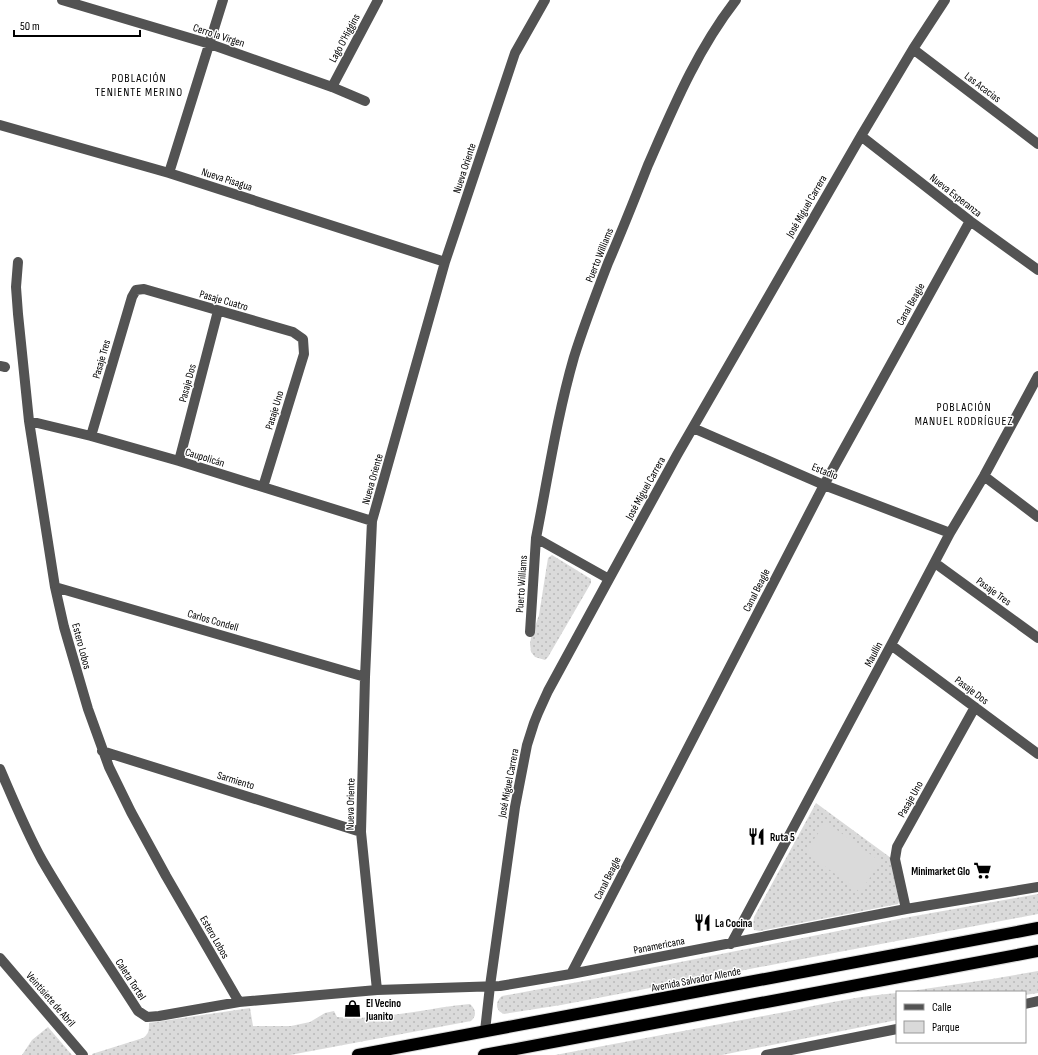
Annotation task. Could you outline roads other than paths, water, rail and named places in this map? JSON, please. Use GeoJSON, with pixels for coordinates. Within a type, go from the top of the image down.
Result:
{"type":"FeatureCollection","features":[{"type":"Feature","properties":{"kind":"highway","name":"Avenida Salvador Allende"},"geometry":{"type":"LineString","coordinates":[[358,1055],[1038,928]]}},
{"type":"Feature","properties":{"kind":"highway"},"geometry":{"type":"LineString","coordinates":[[484,1055],[1038,951]]}},
{"type":"Feature","properties":{"kind":"street","name":"Cerro la Virgen"},"geometry":{"type":"LineString","coordinates":[[62,0],[210,44],[332,86],[365,101]]}},
{"type":"Feature","properties":{"kind":"street"},"geometry":{"type":"LineString","coordinates":[[169,173],[223,0]]}},
{"type":"Feature","properties":{"kind":"street","name":"Lago O'Higgins"},"geometry":{"type":"LineString","coordinates":[[332,86],[378,0]]}},
{"type":"Feature","properties":{"kind":"street","name":"Nueva Oriente"},"geometry":{"type":"LineString","coordinates":[[377,990],[361,832],[365,677],[372,521],[445,262],[515,53],[545,0]]}},
{"type":"Feature","properties":{"kind":"street","name":"Puerto Williams"},"geometry":{"type":"LineString","coordinates":[[530,632],[536,538],[559,417],[574,357],[588,314],[633,201],[670,114],[694,63],[716,27],[736,0]]}},
{"type":"Feature","properties":{"kind":"street","name":"José Miguel Carrera"},"geometry":{"type":"LineString","coordinates":[[485,1031],[514,807],[530,734],[534,723],[548,692],[693,428],[860,136],[945,0]]}},
{"type":"Feature","properties":{"kind":"street","name":"Las Acacias"},"geometry":{"type":"LineString","coordinates":[[913,49],[1038,144]]}},
{"type":"Feature","properties":{"kind":"street","name":"Nueva Pisagua"},"geometry":{"type":"LineString","coordinates":[[0,125],[169,173],[445,262]]}},
{"type":"Feature","properties":{"kind":"street","name":"Nueva Esperanza"},"geometry":{"type":"LineString","coordinates":[[860,136],[970,221],[1038,270]]}},
{"type":"Feature","properties":{"kind":"street","name":"Canal Beagle"},"geometry":{"type":"LineString","coordinates":[[571,974],[824,485],[970,221]]}},
{"type":"Feature","properties":{"kind":"street","name":"Estero Lobos"},"geometry":{"type":"LineString","coordinates":[[18,262],[16,287],[29,421],[55,587],[64,627],[78,676],[102,751],[131,812],[239,1002]]}},
{"type":"Feature","properties":{"kind":"street","name":"Pasaje Cuatro"},"geometry":{"type":"LineString","coordinates":[[136,290],[144,289],[293,332],[303,340]]}},
{"type":"Feature","properties":{"kind":"street","name":"Pasaje Tres"},"geometry":{"type":"LineString","coordinates":[[91,436],[132,297],[136,290]]}},
{"type":"Feature","properties":{"kind":"street","name":"Pasaje Dos"},"geometry":{"type":"LineString","coordinates":[[179,462],[218,311]]}},
{"type":"Feature","properties":{"kind":"street","name":"Pasaje Uno"},"geometry":{"type":"LineString","coordinates":[[263,487],[304,354],[303,340]]}},
{"type":"Feature","properties":{"kind":"street","name":"Maullín"},"geometry":{"type":"LineString","coordinates":[[731,944],[950,533],[1036,388],[1038,376]]}},
{"type":"Feature","properties":{"kind":"street","name":"Caupolicán"},"geometry":{"type":"LineString","coordinates":[[29,421],[91,436],[372,521]]}},
{"type":"Feature","properties":{"kind":"street","name":"Estadio"},"geometry":{"type":"LineString","coordinates":[[693,428],[824,485],[950,533]]}},
{"type":"Feature","properties":{"kind":"street"},"geometry":{"type":"LineString","coordinates":[[984,476],[1038,517]]}},
{"type":"Feature","properties":{"kind":"street"},"geometry":{"type":"LineString","coordinates":[[536,538],[609,579]]}},
{"type":"Feature","properties":{"kind":"street","name":"Pasaje Tres"},"geometry":{"type":"LineString","coordinates":[[935,563],[1038,638]]}},
{"type":"Feature","properties":{"kind":"street","name":"Carlos Condell"},"geometry":{"type":"LineString","coordinates":[[55,587],[365,677]]}},
{"type":"Feature","properties":{"kind":"street","name":"Pasaje Dos"},"geometry":{"type":"LineString","coordinates":[[891,645],[1038,754]]}},
{"type":"Feature","properties":{"kind":"street","name":"Pasaje Uno"},"geometry":{"type":"LineString","coordinates":[[906,909],[895,859],[897,847],[976,708]]}},
{"type":"Feature","properties":{"kind":"street","name":"Sarmiento"},"geometry":{"type":"LineString","coordinates":[[102,751],[361,832]]}},
{"type":"Feature","properties":{"kind":"street","name":"Caleta Tortel"},"geometry":{"type":"LineString","coordinates":[[0,769],[14,803],[42,858],[73,911],[138,1011],[147,1017],[239,1002],[377,990]]}},
{"type":"Feature","properties":{"kind":"street","name":"Panamericana"},"geometry":{"type":"LineString","coordinates":[[377,990],[500,986],[731,944],[906,909],[1038,887]]}},
{"type":"Feature","properties":{"kind":"street","name":"Veintisiete de Abril"},"geometry":{"type":"LineString","coordinates":[[0,958],[83,1055]]}},
{"type":"Feature","properties":{"kind":"street"},"geometry":{"type":"LineString","coordinates":[[1026,1004],[1038,1001]]}},
{"type":"Feature","properties":{"kind":"street"},"geometry":{"type":"LineString","coordinates":[[766,1055],[896,1029]]}},
{"type":"Feature","properties":{"kind":"place","name":"Ruta 5"},"geometry":{"type":"Point","coordinates":[757,837]}},
{"type":"Feature","properties":{"kind":"place","name":"Minimarket Glo"},"geometry":{"type":"Point","coordinates":[983,871]}},
{"type":"Feature","properties":{"kind":"place","name":"La Cocina"},"geometry":{"type":"Point","coordinates":[702,923]}},
{"type":"Feature","properties":{"kind":"place","name":"El Vecino Juanito"},"geometry":{"type":"Point","coordinates":[353,1009]}},
{"type":"Feature","properties":{"kind":"district","name":"POBLACIÓN TENIENTE MERINO"},"geometry":{"type":"Point","coordinates":[139,85]}},
{"type":"Feature","properties":{"kind":"district","name":"POBLACIÓN MANUEL RODRÍGUEZ"},"geometry":{"type":"Point","coordinates":[964,414]}}]}
